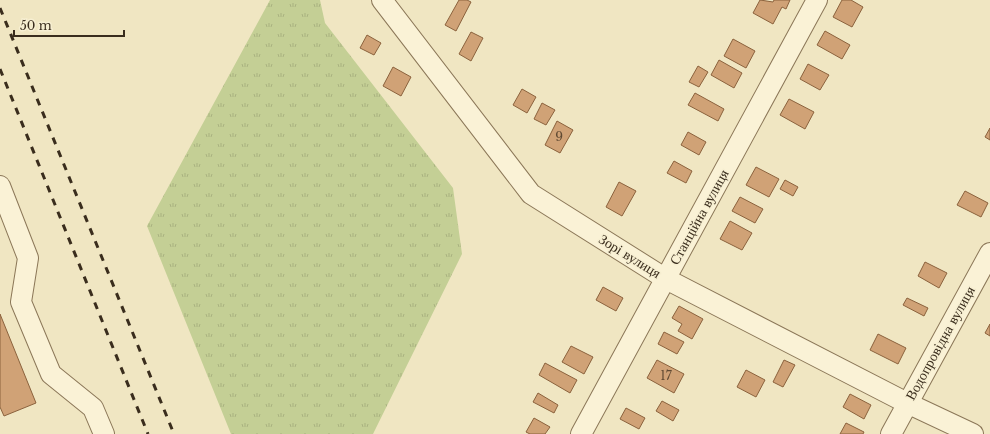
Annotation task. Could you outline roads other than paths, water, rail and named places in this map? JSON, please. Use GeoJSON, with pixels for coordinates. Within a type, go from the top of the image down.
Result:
{"type":"FeatureCollection","features":[{"type":"Feature","properties":{"kind":"street","name":"Зорі вулиця"},"geometry":{"type":"LineString","coordinates":[[382,0],[531,194],[666,279],[907,403],[972,434]]}},
{"type":"Feature","properties":{"kind":"street","name":"Станційна вулиця"},"geometry":{"type":"LineString","coordinates":[[581,434],[817,0]]}},
{"type":"Feature","properties":{"kind":"street"},"geometry":{"type":"LineString","coordinates":[[0,186],[28,258],[21,302],[51,374],[93,408],[104,434]]}},
{"type":"Feature","properties":{"kind":"street","name":"Водопровідна вулиця"},"geometry":{"type":"LineString","coordinates":[[891,434],[990,253]]}},
{"type":"Feature","properties":{"kind":"railway"},"geometry":{"type":"LineString","coordinates":[[0,8],[174,434]]}},
{"type":"Feature","properties":{"kind":"railway"},"geometry":{"type":"LineString","coordinates":[[0,69],[148,434]]}}]}
